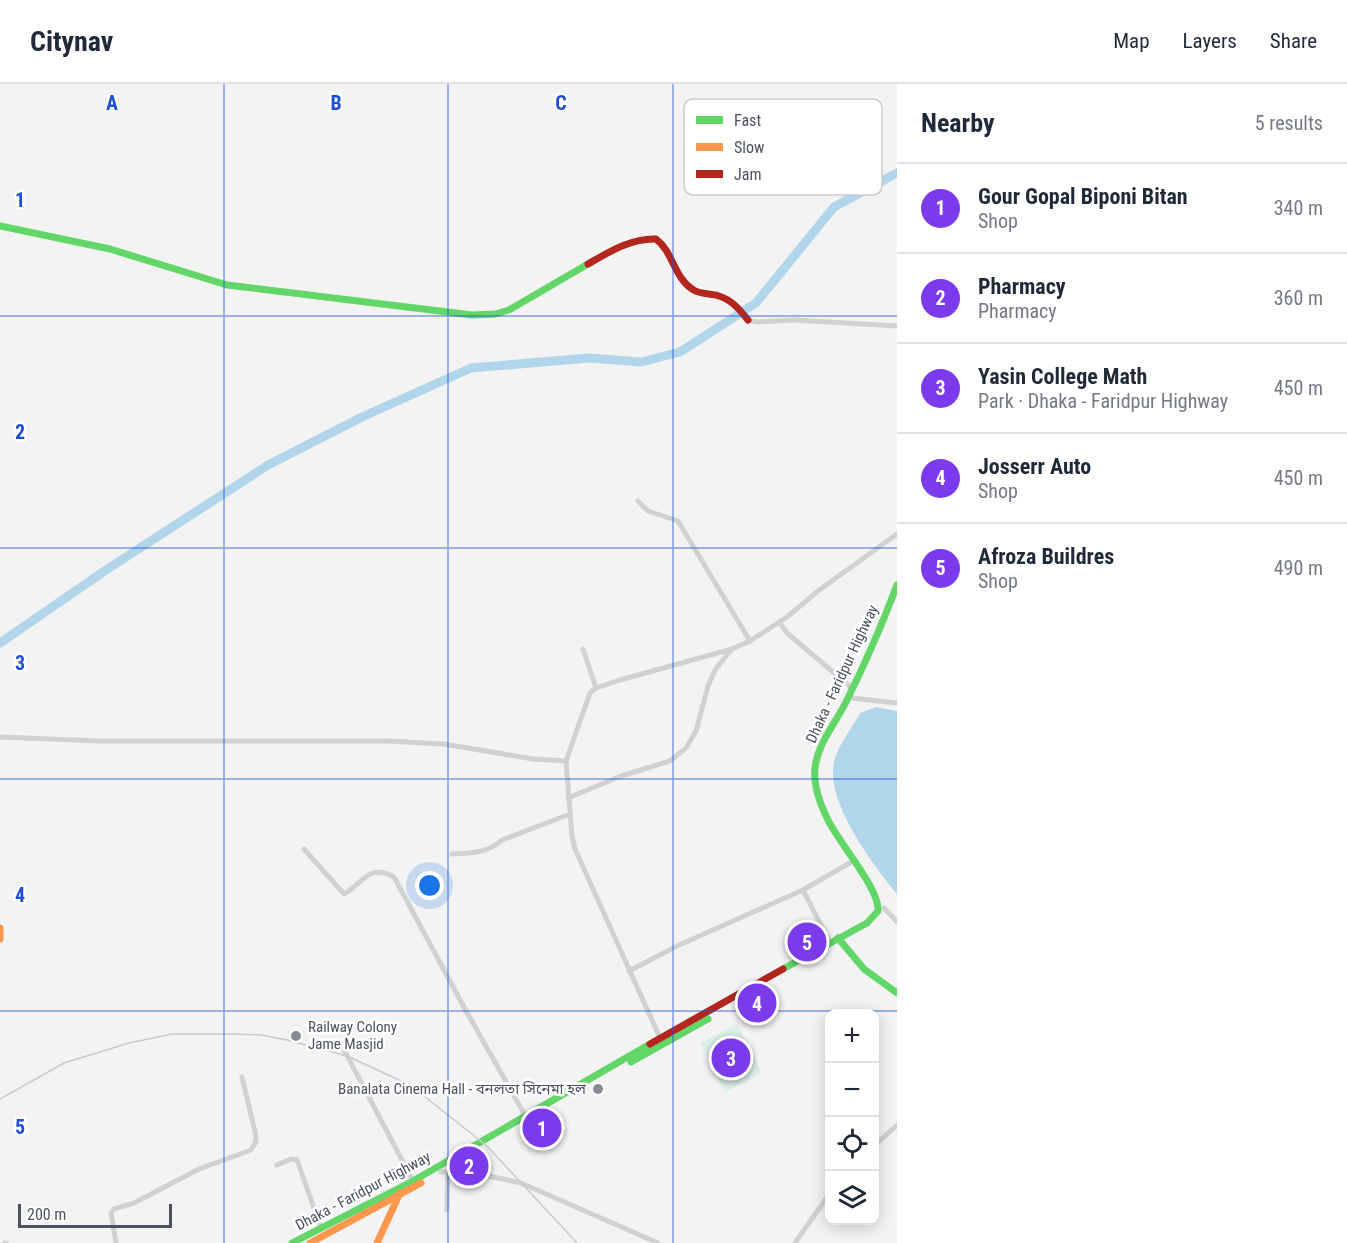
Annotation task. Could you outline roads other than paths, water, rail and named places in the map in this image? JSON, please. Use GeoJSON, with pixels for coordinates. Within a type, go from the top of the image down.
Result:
{"type":"FeatureCollection","features":[{"type":"Feature","properties":{"kind":"main road"},"geometry":{"type":"LineString","coordinates":[[0,226],[111,249],[227,285],[472,315],[493,314],[508,310],[605,255],[645,238],[655,238],[663,245],[687,286],[697,293],[719,296],[730,301],[748,320]]}},
{"type":"Feature","properties":{"kind":"main road","name":"Dhaka - Faridpur Highway"},"geometry":{"type":"LineString","coordinates":[[892,604],[897,585]]}},
{"type":"Feature","properties":{"kind":"main road","name":"Dhaka - Faridpur Highway"},"geometry":{"type":"LineString","coordinates":[[292,1243],[311,1240],[399,1191],[413,1181],[768,982],[864,926],[877,916],[876,897],[831,828],[814,776],[816,761],[822,745],[854,686],[897,597]]}},
{"type":"Feature","properties":{"kind":"main road","name":"Dhaka - Faridpur Highway"},"geometry":{"type":"LineString","coordinates":[[768,982],[830,943],[867,929],[881,919],[884,908],[874,883],[823,805],[819,776],[820,762],[852,698],[854,686]]}},
{"type":"Feature","properties":{"kind":"main road"},"geometry":{"type":"LineString","coordinates":[[0,928],[0,939]]}},
{"type":"Feature","properties":{"kind":"main road"},"geometry":{"type":"LineString","coordinates":[[840,940],[857,964],[875,980],[897,993]]}},
{"type":"Feature","properties":{"kind":"main road","name":"Dhaka - Faridpur Highway"},"geometry":{"type":"LineString","coordinates":[[311,1240],[321,1228],[444,1172],[613,1069]]}},
{"type":"Feature","properties":{"kind":"main road"},"geometry":{"type":"LineString","coordinates":[[377,1243],[399,1191]]}},
{"type":"Feature","properties":{"kind":"street"},"geometry":{"type":"LineString","coordinates":[[748,320],[757,322],[794,320],[897,326]]}},
{"type":"Feature","properties":{"kind":"street"},"geometry":{"type":"LineString","coordinates":[[638,501],[648,511],[678,521],[750,641]]}},
{"type":"Feature","properties":{"kind":"street"},"geometry":{"type":"LineString","coordinates":[[662,1041],[574,849],[566,761],[590,693],[596,688],[665,666],[732,649],[750,641],[897,534]]}},
{"type":"Feature","properties":{"kind":"street"},"geometry":{"type":"LineString","coordinates":[[779,622],[787,633],[854,686]]}},
{"type":"Feature","properties":{"kind":"street"},"geometry":{"type":"LineString","coordinates":[[583,649],[596,688]]}},
{"type":"Feature","properties":{"kind":"street"},"geometry":{"type":"LineString","coordinates":[[568,798],[621,776],[670,761],[686,748],[696,731],[708,686],[715,670],[732,649]]}},
{"type":"Feature","properties":{"kind":"street"},"geometry":{"type":"LineString","coordinates":[[852,698],[897,702]]}},
{"type":"Feature","properties":{"kind":"street"},"geometry":{"type":"LineString","coordinates":[[0,737],[99,741],[387,741],[444,744],[533,759],[566,761]]}},
{"type":"Feature","properties":{"kind":"street"},"geometry":{"type":"LineString","coordinates":[[452,854],[472,853],[493,848],[502,840],[570,814]]}},
{"type":"Feature","properties":{"kind":"street"},"geometry":{"type":"LineString","coordinates":[[304,849],[344,894],[370,873],[385,872],[394,877],[465,1010],[526,1117]]}},
{"type":"Feature","properties":{"kind":"street"},"geometry":{"type":"LineString","coordinates":[[629,970],[803,890],[853,861]]}},
{"type":"Feature","properties":{"kind":"street"},"geometry":{"type":"LineString","coordinates":[[803,890],[830,943]]}},
{"type":"Feature","properties":{"kind":"street"},"geometry":{"type":"LineString","coordinates":[[884,908],[897,922]]}},
{"type":"Feature","properties":{"kind":"street"},"geometry":{"type":"LineString","coordinates":[[342,1046],[413,1181]]}},
{"type":"Feature","properties":{"kind":"street"},"geometry":{"type":"LineString","coordinates":[[116,1243],[111,1213],[114,1209],[134,1203],[199,1169],[251,1150],[256,1136],[242,1077]]}},
{"type":"Feature","properties":{"kind":"street"},"geometry":{"type":"LineString","coordinates":[[879,1141],[897,1125]]}},
{"type":"Feature","properties":{"kind":"street"},"geometry":{"type":"LineString","coordinates":[[277,1165],[291,1159],[297,1160],[321,1228]]}},
{"type":"Feature","properties":{"kind":"street"},"geometry":{"type":"LineString","coordinates":[[447,1209],[444,1172],[470,1172],[521,1183],[658,1243]]}},
{"type":"Feature","properties":{"kind":"street"},"geometry":{"type":"LineString","coordinates":[[795,1243],[825,1200]]}},
{"type":"Feature","properties":{"kind":"water"},"geometry":{"type":"Polygon","coordinates":[[[876,707],[897,711],[897,894],[863,849],[852,830],[836,792],[833,774],[837,752],[860,713],[876,707]]]}},
{"type":"Feature","properties":{"kind":"waterway"},"geometry":{"type":"LineString","coordinates":[[882,181],[897,173]]}},
{"type":"Feature","properties":{"kind":"waterway"},"geometry":{"type":"LineString","coordinates":[[0,643],[106,570],[268,465],[362,417],[471,368],[589,358],[641,362],[680,352],[756,303],[834,207],[856,195]]}},
{"type":"Feature","properties":{"kind":"railway"},"geometry":{"type":"LineString","coordinates":[[0,1099],[64,1063],[129,1043],[172,1034],[261,1035],[287,1040],[347,1056],[397,1079],[424,1096],[487,1146],[577,1243]]}},
{"type":"Feature","properties":{"kind":"place","name":"Afroza Buildres"},"geometry":{"type":"Point","coordinates":[807,942]}},
{"type":"Feature","properties":{"kind":"place","name":"Josserr Auto"},"geometry":{"type":"Point","coordinates":[757,1003]}},
{"type":"Feature","properties":{"kind":"place","name":"Railway Colony Jame Masjid"},"geometry":{"type":"Point","coordinates":[296,1036]}},
{"type":"Feature","properties":{"kind":"place","name":"Yasin College Math"},"geometry":{"type":"Point","coordinates":[731,1058]}},
{"type":"Feature","properties":{"kind":"place","name":"Banalata Cinema Hall - বনলতা সিনেমা হল"},"geometry":{"type":"Point","coordinates":[598,1089]}},
{"type":"Feature","properties":{"kind":"place","name":"Gour Gopal Biponi Bitan"},"geometry":{"type":"Point","coordinates":[542,1128]}},
{"type":"Feature","properties":{"kind":"place","name":"Pharmacy"},"geometry":{"type":"Point","coordinates":[469,1166]}}]}
